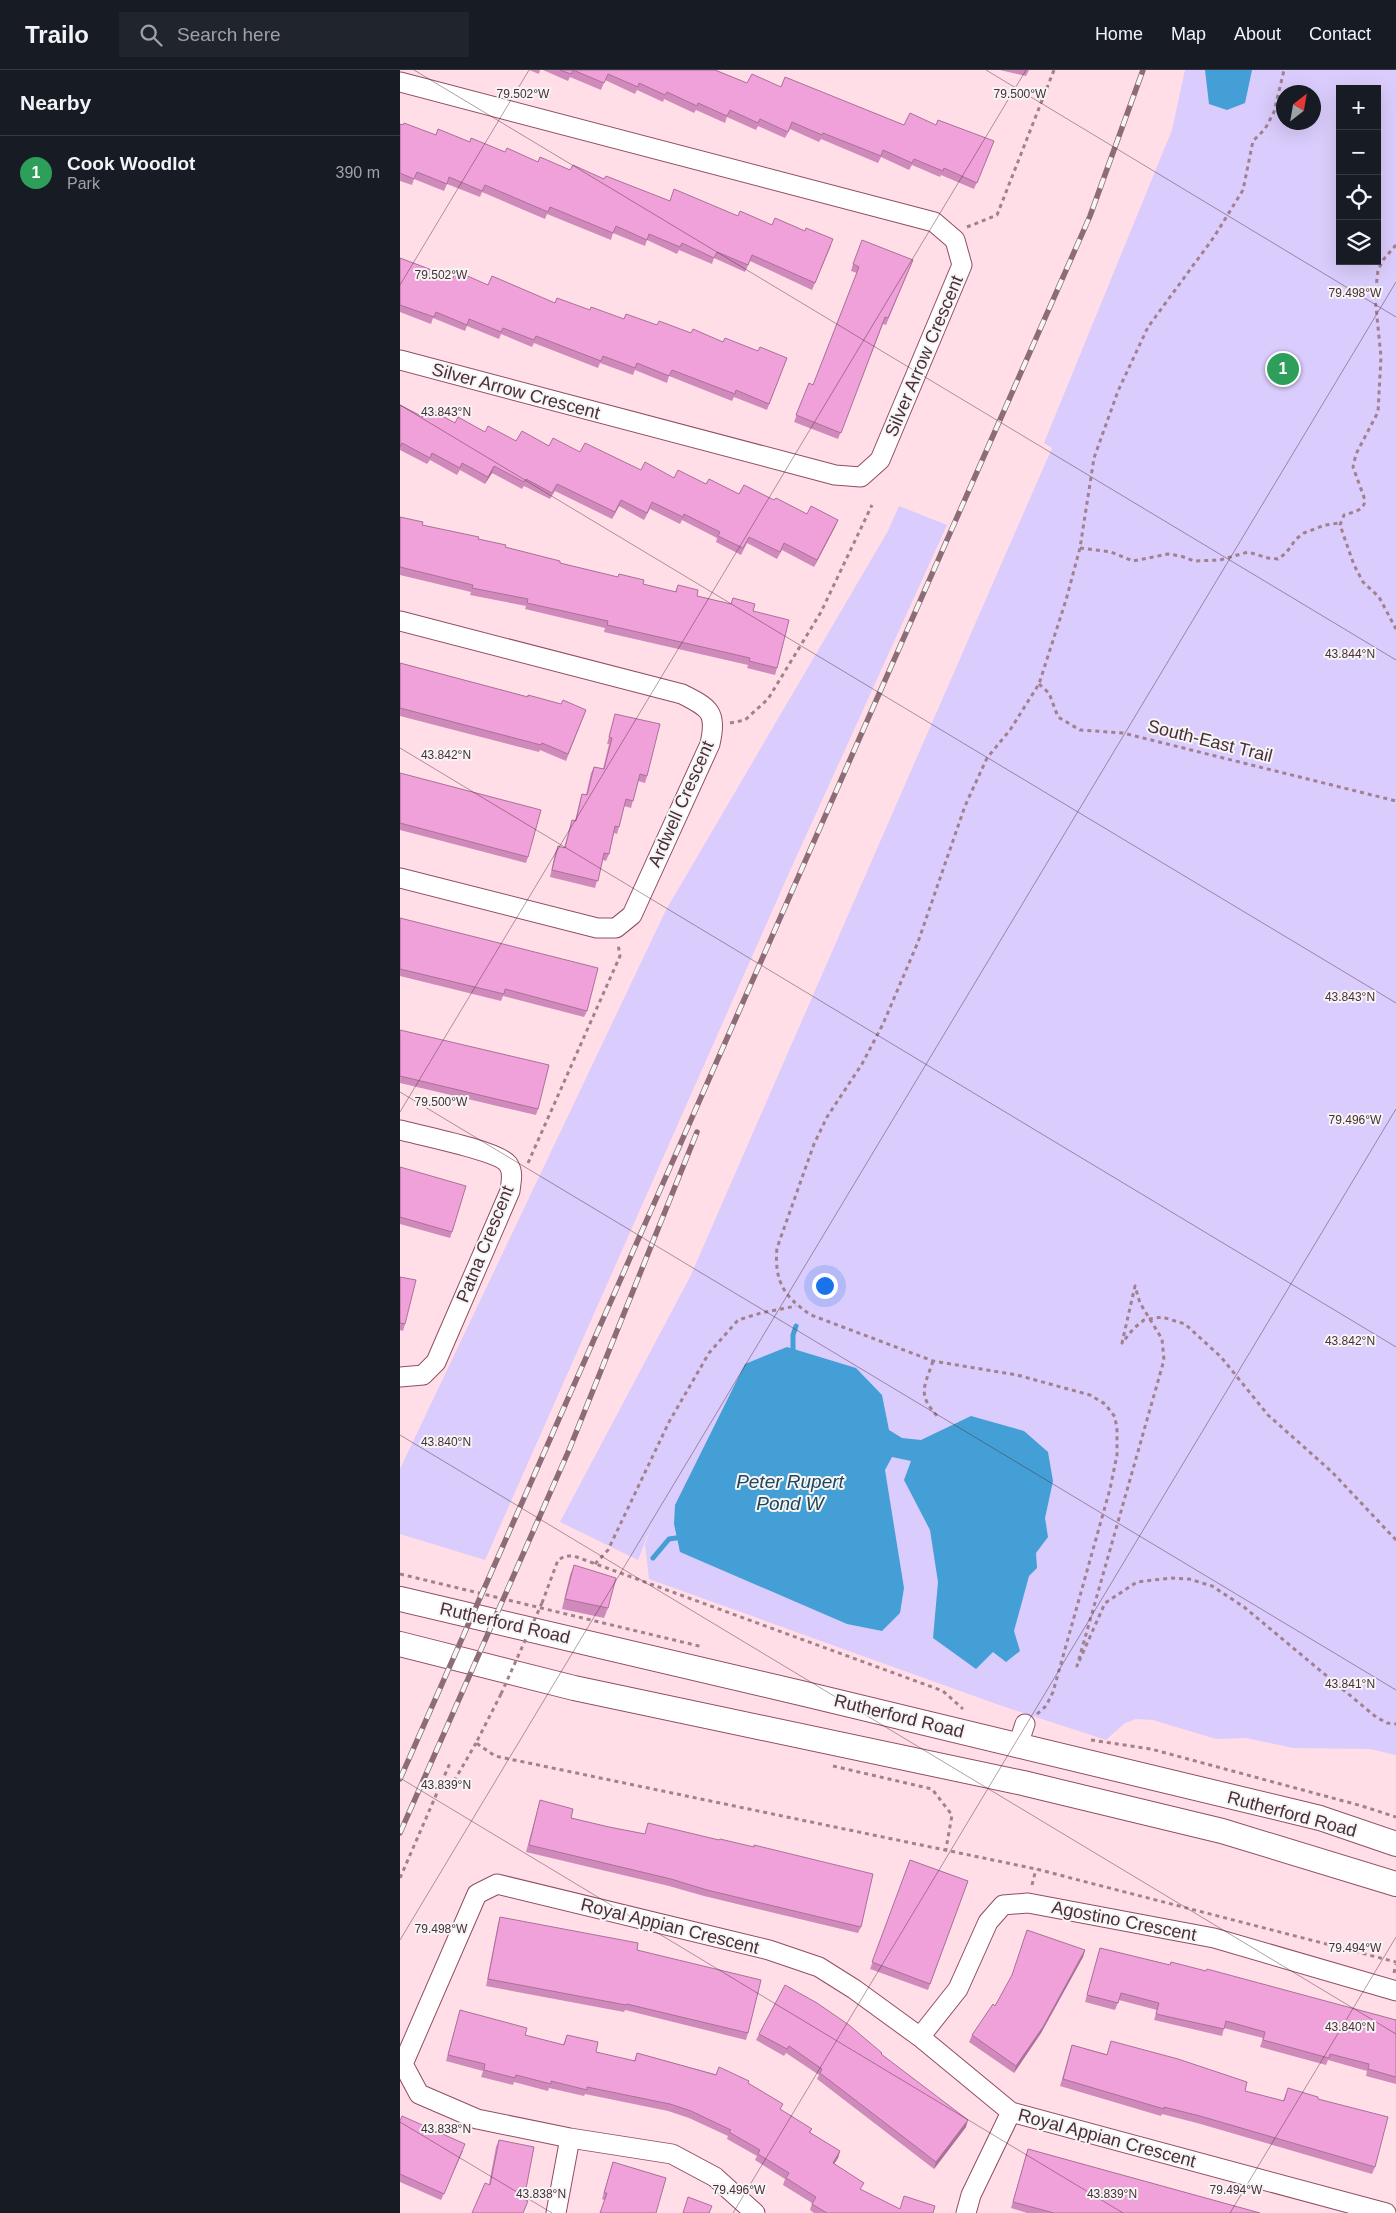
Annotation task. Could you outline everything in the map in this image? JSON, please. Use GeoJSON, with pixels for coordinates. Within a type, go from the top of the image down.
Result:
{"type":"FeatureCollection","features":[{"type":"Feature","properties":{"kind":"main road","name":"Rutherford Road"},"geometry":{"type":"LineString","coordinates":[[400,1599],[1022,1735],[1320,1818],[1396,1844]]}},
{"type":"Feature","properties":{"kind":"main road","name":"Rutherford Road"},"geometry":{"type":"LineString","coordinates":[[400,1644],[574,1688],[1023,1783],[1222,1831],[1396,1884]]}},
{"type":"Feature","properties":{"kind":"street"},"geometry":{"type":"LineString","coordinates":[[400,82],[934,222],[950,234]]}},
{"type":"Feature","properties":{"kind":"street","name":"Silver Arrow Crescent"},"geometry":{"type":"LineString","coordinates":[[400,360],[835,475],[861,477],[880,460],[962,265],[955,240],[950,234]]}},
{"type":"Feature","properties":{"kind":"street","name":"Ardwell Crescent"},"geometry":{"type":"LineString","coordinates":[[400,621],[682,694],[705,705],[714,725],[710,744],[632,915],[616,928]]}},
{"type":"Feature","properties":{"kind":"street"},"geometry":{"type":"LineString","coordinates":[[400,878],[597,928],[616,928]]}},
{"type":"Feature","properties":{"kind":"street","name":"Patna Crescent"},"geometry":{"type":"LineString","coordinates":[[400,1130],[491,1154],[508,1162],[512,1173],[510,1191],[436,1362],[423,1375],[400,1378]]}},
{"type":"Feature","properties":{"kind":"street","name":"Royal Appian Crescent"},"geometry":{"type":"LineString","coordinates":[[755,2213],[714,2177],[672,2154],[570,2138],[477,2119],[419,2094],[403,2064],[477,1894],[497,1884],[768,1950],[819,1967],[854,1989],[920,2038],[1011,2112],[1386,2213]]}},
{"type":"Feature","properties":{"kind":"street","name":"Agostino Crescent"},"geometry":{"type":"LineString","coordinates":[[920,2038],[958,1989],[988,1922],[1003,1905],[1028,1903],[1214,1938],[1396,1991]]}},
{"type":"Feature","properties":{"kind":"street"},"geometry":{"type":"LineString","coordinates":[[966,2213],[971,2196],[1011,2112]]}},
{"type":"Feature","properties":{"kind":"street"},"geometry":{"type":"LineString","coordinates":[[556,2213],[570,2138]]}},
{"type":"Feature","properties":{"kind":"path"},"geometry":{"type":"LineString","coordinates":[[950,234],[997,216],[1054,70]]}},
{"type":"Feature","properties":{"kind":"path"},"geometry":{"type":"LineString","coordinates":[[1022,1735],[1046,1706],[1053,1692],[1110,1489],[1117,1455],[1118,1430],[1116,1416],[1105,1404],[1090,1396],[1017,1375],[933,1361],[811,1315],[797,1306],[780,1284],[776,1265],[777,1248],[814,1144],[827,1117],[862,1064],[883,1024],[918,942],[965,806],[987,758],[1010,730],[1039,684],[1066,600],[1080,548],[1094,458],[1118,391],[1148,327],[1214,237],[1243,190],[1253,141],[1265,129],[1274,112],[1284,70]]}},
{"type":"Feature","properties":{"kind":"path"},"geometry":{"type":"LineString","coordinates":[[1396,245],[1383,260],[1378,270],[1375,297],[1381,357],[1378,412],[1356,454],[1353,467],[1365,500],[1365,506],[1344,515],[1340,523],[1344,540],[1354,565],[1363,582],[1379,597],[1396,629]]}},
{"type":"Feature","properties":{"kind":"path"},"geometry":{"type":"LineString","coordinates":[[714,725],[745,720],[768,699],[821,612],[872,504]]}},
{"type":"Feature","properties":{"kind":"path"},"geometry":{"type":"LineString","coordinates":[[1080,548],[1111,552],[1133,562],[1168,554],[1194,561],[1220,560],[1248,552],[1278,559],[1304,533],[1325,525],[1340,523]]}},
{"type":"Feature","properties":{"kind":"path","name":"South-East Trail"},"geometry":{"type":"LineString","coordinates":[[1039,684],[1049,693],[1058,717],[1080,730],[1123,733],[1396,802]]}},
{"type":"Feature","properties":{"kind":"path"},"geometry":{"type":"LineString","coordinates":[[512,1173],[528,1162],[620,956],[616,928]]}},
{"type":"Feature","properties":{"kind":"path"},"geometry":{"type":"LineString","coordinates":[[1396,1540],[1332,1472],[1268,1415],[1252,1392],[1204,1339],[1186,1324],[1162,1317],[1150,1319],[1144,1320],[1134,1328],[1122,1343],[1136,1286],[1140,1303],[1150,1319],[1162,1339],[1164,1360],[1077,1666],[1105,1603],[1137,1582],[1171,1578],[1189,1579],[1212,1586],[1244,1607],[1376,1717],[1387,1723],[1396,1724]]}},
{"type":"Feature","properties":{"kind":"path"},"geometry":{"type":"LineString","coordinates":[[595,1564],[608,1550],[669,1422],[709,1353],[738,1320],[797,1306]]}},
{"type":"Feature","properties":{"kind":"path"},"geometry":{"type":"LineString","coordinates":[[933,1361],[924,1389],[927,1404],[938,1417]]}},
{"type":"Feature","properties":{"kind":"path"},"geometry":{"type":"LineString","coordinates":[[440,1788],[443,1784],[453,1783],[476,1743],[501,1694],[542,1603],[558,1560],[565,1556],[574,1556],[943,1691],[963,1709]]}},
{"type":"Feature","properties":{"kind":"path"},"geometry":{"type":"LineString","coordinates":[[400,1574],[705,1648]]}},
{"type":"Feature","properties":{"kind":"path"},"geometry":{"type":"LineString","coordinates":[[954,1707],[972,1712]]}},
{"type":"Feature","properties":{"kind":"path"},"geometry":{"type":"LineString","coordinates":[[1083,1739],[1151,1749],[1362,1806],[1396,1817]]}},
{"type":"Feature","properties":{"kind":"path"},"geometry":{"type":"LineString","coordinates":[[476,1743],[495,1756],[1036,1869],[1396,1962]]}},
{"type":"Feature","properties":{"kind":"path"},"geometry":{"type":"LineString","coordinates":[[400,1878],[450,1763]]}},
{"type":"Feature","properties":{"kind":"shaded area"},"geometry":{"type":"Polygon","coordinates":[[[1185,70],[1396,70],[1396,1755],[1370,1749],[1293,1748],[1246,1738],[1216,1739],[1153,1720],[1136,1719],[1125,1723],[1106,1740],[1002,1706],[649,1579],[645,1545],[652,1524],[638,1560],[560,1522],[690,1277],[1052,448],[1044,443],[1172,130],[1185,70]]]}},
{"type":"Feature","properties":{"kind":"shaded area"},"geometry":{"type":"Polygon","coordinates":[[[899,506],[947,525],[789,873],[485,1560],[400,1534],[400,1469],[666,910],[888,531],[899,506]]]}},
{"type":"Feature","properties":{"kind":"water"},"geometry":{"type":"Polygon","coordinates":[[[1205,70],[1252,70],[1245,103],[1227,110],[1209,104],[1205,70]]]}},
{"type":"Feature","properties":{"kind":"water","name":"Peter Rupert Pond W"},"geometry":{"type":"Polygon","coordinates":[[[787,1347],[856,1368],[882,1395],[889,1430],[902,1438],[921,1440],[971,1416],[1024,1431],[1048,1452],[1053,1481],[1045,1518],[1048,1537],[1036,1553],[1037,1568],[1029,1576],[1014,1631],[1020,1651],[1006,1662],[993,1652],[976,1669],[933,1638],[938,1582],[930,1530],[904,1480],[911,1461],[892,1457],[885,1470],[904,1588],[900,1613],[882,1631],[847,1624],[680,1552],[674,1524],[675,1505],[745,1364],[787,1347]]]}},
{"type":"Feature","properties":{"kind":"building"},"geometry":{"type":"Polygon","coordinates":[[[560,70],[573,70],[571,74],[560,70]]]}},
{"type":"Feature","properties":{"kind":"building"},"geometry":{"type":"Polygon","coordinates":[[[573,70],[715,70],[747,83],[752,74],[781,87],[785,77],[904,125],[910,113],[936,125],[938,120],[994,141],[977,183],[944,168],[943,171],[914,159],[912,163],[883,150],[881,156],[792,122],[788,132],[760,119],[758,123],[730,110],[727,116],[698,103],[697,106],[667,92],[665,95],[639,83],[638,87],[608,74],[604,83],[573,70]]]}},
{"type":"Feature","properties":{"kind":"building"},"geometry":{"type":"Polygon","coordinates":[[[404,123],[436,135],[438,129],[470,142],[471,138],[505,152],[507,148],[538,162],[540,157],[570,170],[573,165],[604,179],[606,176],[670,201],[674,189],[738,216],[740,211],[772,225],[775,218],[805,231],[806,228],[833,239],[815,283],[752,255],[748,265],[717,252],[714,258],[682,243],[680,247],[649,234],[647,240],[616,226],[613,233],[550,207],[548,212],[485,185],[482,191],[449,177],[447,184],[417,172],[414,179],[400,173],[400,124],[403,125],[404,123]]]}},
{"type":"Feature","properties":{"kind":"building"},"geometry":{"type":"Polygon","coordinates":[[[862,240],[913,260],[888,318],[885,317],[841,433],[796,415],[809,383],[813,385],[859,267],[853,264],[862,240]]]}},
{"type":"Feature","properties":{"kind":"building"},"geometry":{"type":"Polygon","coordinates":[[[400,258],[453,278],[456,271],[488,285],[492,276],[555,303],[557,298],[590,310],[591,307],[624,319],[626,314],[657,325],[659,321],[691,333],[693,329],[723,342],[725,338],[758,351],[760,347],[787,358],[769,404],[736,390],[735,394],[672,370],[669,376],[637,363],[635,368],[603,356],[601,361],[536,336],[534,340],[503,328],[501,332],[469,319],[467,325],[436,312],[434,317],[400,305],[400,258]]]}},
{"type":"Feature","properties":{"kind":"building"},"geometry":{"type":"Polygon","coordinates":[[[400,405],[423,417],[428,408],[455,423],[458,417],[485,432],[488,426],[516,441],[522,431],[549,446],[553,438],[580,452],[585,443],[641,470],[645,462],[674,478],[678,470],[706,484],[709,479],[739,494],[744,485],[774,500],[776,498],[807,514],[811,506],[838,520],[817,560],[784,543],[780,552],[749,537],[743,548],[718,536],[720,532],[684,514],[683,517],[652,502],[647,513],[621,500],[615,512],[557,484],[552,493],[526,479],[524,482],[494,466],[488,477],[462,463],[460,468],[432,453],[430,458],[402,443],[400,447],[400,405]]]}},
{"type":"Feature","properties":{"kind":"building"},"geometry":{"type":"Polygon","coordinates":[[[400,517],[423,522],[422,525],[479,537],[478,539],[506,545],[505,547],[560,561],[560,563],[618,577],[619,574],[644,580],[643,584],[676,592],[678,585],[698,590],[697,596],[731,604],[733,598],[755,604],[753,611],[789,620],[777,668],[749,661],[750,658],[607,625],[608,621],[527,603],[528,599],[472,588],[473,585],[400,567],[400,517]]]}},
{"type":"Feature","properties":{"kind":"building"},"geometry":{"type":"Polygon","coordinates":[[[400,663],[528,697],[528,695],[561,704],[563,700],[586,710],[568,754],[542,743],[541,745],[400,708],[400,663]]]}},
{"type":"Feature","properties":{"kind":"building"},"geometry":{"type":"Polygon","coordinates":[[[615,714],[660,724],[647,776],[640,774],[633,801],[626,799],[619,827],[615,826],[609,854],[604,853],[598,881],[552,870],[558,846],[565,848],[572,820],[576,821],[582,794],[587,795],[594,767],[604,769],[612,738],[609,737],[615,714]]]}},
{"type":"Feature","properties":{"kind":"building"},"geometry":{"type":"Polygon","coordinates":[[[400,773],[541,810],[528,857],[400,823],[400,773]]]}},
{"type":"Feature","properties":{"kind":"building"},"geometry":{"type":"Polygon","coordinates":[[[400,918],[598,968],[587,1011],[505,989],[504,994],[400,969],[400,918]]]}},
{"type":"Feature","properties":{"kind":"building"},"geometry":{"type":"Polygon","coordinates":[[[400,1030],[549,1065],[538,1109],[400,1076],[400,1030]]]}},
{"type":"Feature","properties":{"kind":"building"},"geometry":{"type":"Polygon","coordinates":[[[400,1167],[466,1186],[452,1232],[400,1217],[400,1167]]]}},
{"type":"Feature","properties":{"kind":"building"},"geometry":{"type":"Polygon","coordinates":[[[400,1277],[416,1280],[405,1324],[400,1323],[400,1277]]]}},
{"type":"Feature","properties":{"kind":"building"},"geometry":{"type":"Polygon","coordinates":[[[574,1565],[616,1578],[608,1608],[565,1599],[574,1565]]]}},
{"type":"Feature","properties":{"kind":"building"},"geometry":{"type":"Polygon","coordinates":[[[540,1800],[573,1809],[571,1818],[609,1827],[645,1834],[648,1823],[719,1840],[754,1847],[754,1845],[873,1874],[861,1927],[529,1845],[540,1800]]]}},
{"type":"Feature","properties":{"kind":"building"},"geometry":{"type":"Polygon","coordinates":[[[910,1860],[968,1881],[930,1984],[872,1962],[910,1860]]]}},
{"type":"Feature","properties":{"kind":"building"},"geometry":{"type":"Polygon","coordinates":[[[500,1917],[638,1943],[637,1950],[761,1980],[748,2033],[627,2004],[488,1979],[500,1917]]]}},
{"type":"Feature","properties":{"kind":"building"},"geometry":{"type":"Polygon","coordinates":[[[1027,1930],[1085,1950],[1043,2027],[1016,2066],[972,2035],[993,2004],[995,2006],[1012,1975],[1027,1930]]]}},
{"type":"Feature","properties":{"kind":"building"},"geometry":{"type":"Polygon","coordinates":[[[1100,1948],[1170,1965],[1171,1962],[1206,1971],[1207,1969],[1396,2020],[1396,2077],[1368,2069],[1369,2064],[1330,2054],[1329,2058],[1263,2040],[1265,2032],[1226,2021],[1224,2029],[1156,2014],[1159,2003],[1121,1993],[1118,2003],[1087,1995],[1100,1948]]]}},
{"type":"Feature","properties":{"kind":"building"},"geometry":{"type":"Polygon","coordinates":[[[785,1985],[817,2003],[849,2025],[881,2054],[968,2120],[936,2162],[820,2073],[822,2069],[789,2046],[787,2049],[759,2034],[785,1985]]]}},
{"type":"Feature","properties":{"kind":"building"},"geometry":{"type":"Polygon","coordinates":[[[460,2010],[527,2028],[525,2035],[564,2045],[567,2035],[598,2042],[596,2052],[635,2061],[637,2053],[716,2075],[719,2067],[749,2081],[748,2083],[783,2104],[780,2109],[812,2129],[809,2132],[840,2151],[833,2163],[864,2183],[860,2189],[900,2209],[904,2196],[935,2206],[933,2213],[827,2213],[812,2204],[816,2197],[786,2178],[789,2173],[758,2154],[760,2150],[729,2132],[731,2130],[691,2111],[670,2104],[587,2087],[587,2090],[551,2081],[551,2084],[516,2075],[515,2078],[484,2070],[485,2064],[448,2055],[460,2010]]]}},
{"type":"Feature","properties":{"kind":"building"},"geometry":{"type":"Polygon","coordinates":[[[1111,2041],[1178,2059],[1247,2082],[1245,2091],[1284,2101],[1288,2088],[1318,2097],[1318,2099],[1388,2117],[1375,2167],[1200,2116],[1164,2107],[1164,2109],[1063,2079],[1072,2045],[1107,2055],[1111,2041]]]}},
{"type":"Feature","properties":{"kind":"building"},"geometry":{"type":"Polygon","coordinates":[[[402,2116],[465,2144],[444,2194],[400,2174],[400,2121],[402,2116]]]}},
{"type":"Feature","properties":{"kind":"building"},"geometry":{"type":"Polygon","coordinates":[[[499,2140],[534,2147],[524,2199],[528,2201],[523,2213],[472,2213],[485,2183],[490,2185],[499,2140]]]}},
{"type":"Feature","properties":{"kind":"building"},"geometry":{"type":"Polygon","coordinates":[[[1028,2149],[1260,2213],[1054,2213],[1013,2202],[1028,2149]]]}},
{"type":"Feature","properties":{"kind":"building"},"geometry":{"type":"Polygon","coordinates":[[[613,2162],[666,2178],[656,2213],[600,2213],[607,2193],[604,2193],[613,2162]]]}},
{"type":"Feature","properties":{"kind":"building"},"geometry":{"type":"Polygon","coordinates":[[[688,2197],[712,2206],[709,2213],[683,2213],[688,2197]]]}},
{"type":"Feature","properties":{"kind":"waterway"},"geometry":{"type":"LineString","coordinates":[[793,1355],[793,1335],[796,1326]]}},
{"type":"Feature","properties":{"kind":"waterway"},"geometry":{"type":"LineString","coordinates":[[653,1558],[669,1539],[683,1537]]}},
{"type":"Feature","properties":{"kind":"railway"},"geometry":{"type":"LineString","coordinates":[[400,1779],[1090,216],[1143,70]]}},
{"type":"Feature","properties":{"kind":"railway"},"geometry":{"type":"LineString","coordinates":[[400,1833],[569,1450],[697,1132]]}},
{"type":"Feature","properties":{"kind":"place","name":"Cook Woodlot"},"geometry":{"type":"Point","coordinates":[1283,369]}}]}
